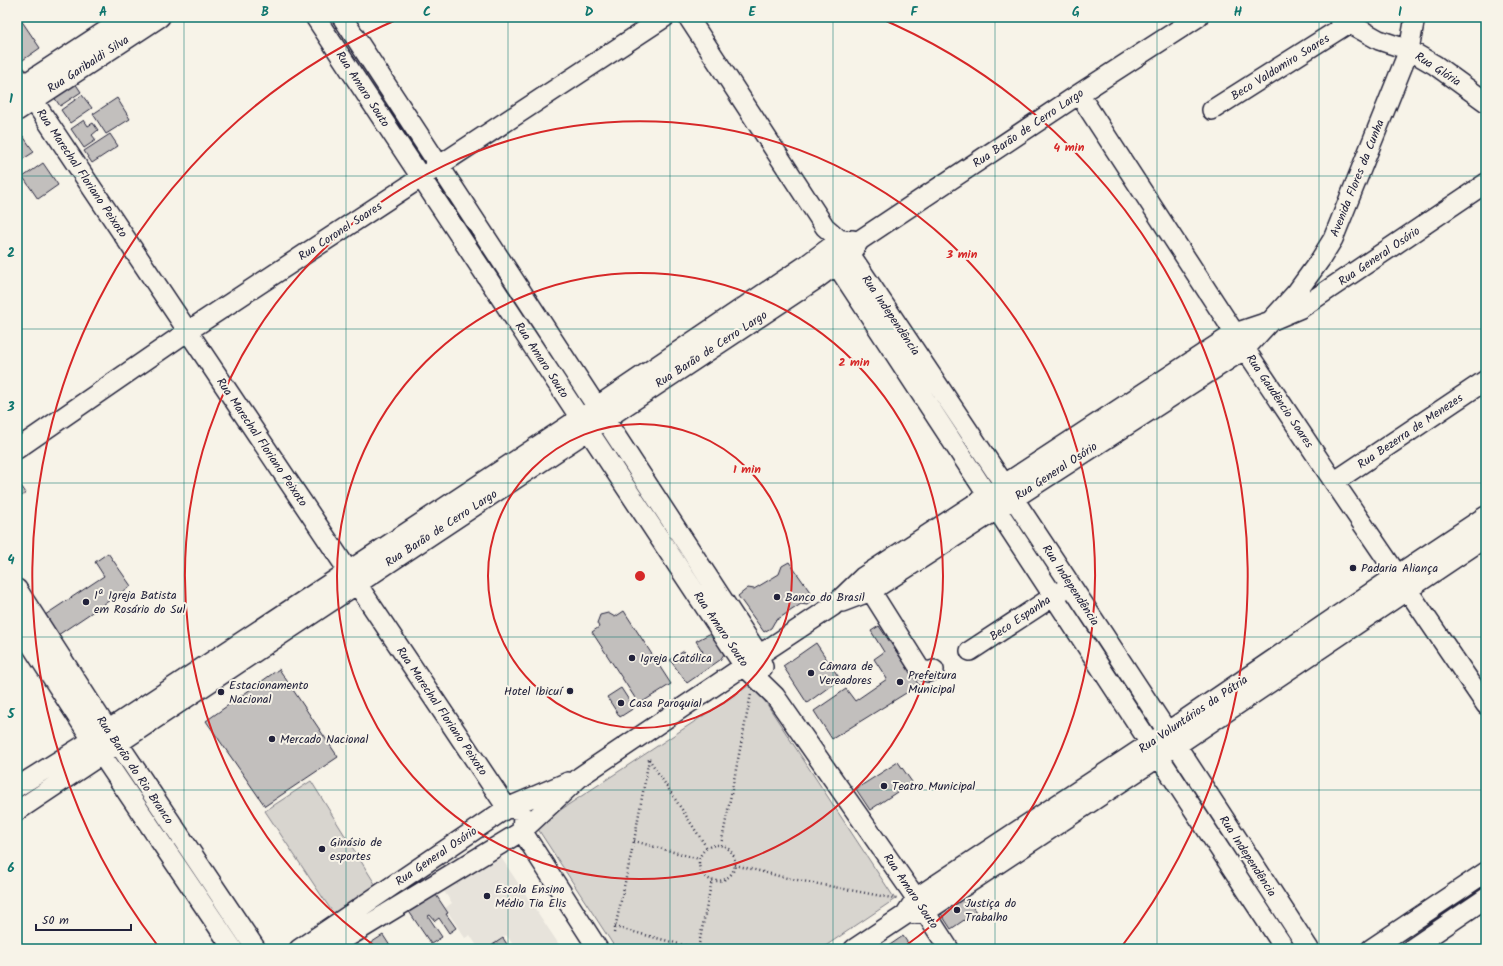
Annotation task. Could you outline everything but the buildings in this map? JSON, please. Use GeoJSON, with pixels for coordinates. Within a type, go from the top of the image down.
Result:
{"type":"FeatureCollection","features":[{"type":"Feature","properties":{"kind":"street","name":"Rua Garibaldi Silva"},"geometry":{"type":"LineString","coordinates":[[17,111],[23,88],[127,17]]}},
{"type":"Feature","properties":{"kind":"street","name":"Rua Garibaldi Silva"},"geometry":{"type":"LineString","coordinates":[[23,88],[160,17]]}},
{"type":"Feature","properties":{"kind":"street","name":"Rua Amaro Souto"},"geometry":{"type":"LineString","coordinates":[[315,17],[585,424],[752,660]]}},
{"type":"Feature","properties":{"kind":"street","name":"Rua Amaro Souto"},"geometry":{"type":"LineString","coordinates":[[342,17],[600,413],[775,696],[921,905],[949,949]]}},
{"type":"Feature","properties":{"kind":"street","name":"Rua Coronel Soares"},"geometry":{"type":"LineString","coordinates":[[17,448],[188,331],[665,17]]}},
{"type":"Feature","properties":{"kind":"street","name":"Rua Independência"},"geometry":{"type":"LineString","coordinates":[[688,17],[825,226],[950,402],[1230,827],[1308,949]]}},
{"type":"Feature","properties":{"kind":"street","name":"Avenida Flores da Cunha"},"geometry":{"type":"LineString","coordinates":[[1268,322],[1296,293],[1333,239],[1409,50],[1415,17]]}},
{"type":"Feature","properties":{"kind":"street","name":"Rua Barão de Cerro Largo"},"geometry":{"type":"LineString","coordinates":[[17,811],[105,742],[585,424],[790,287],[842,250],[1079,94],[1183,20]]}},
{"type":"Feature","properties":{"kind":"street","name":"Rua Glória"},"geometry":{"type":"LineString","coordinates":[[1344,20],[1379,40],[1409,50],[1435,64],[1486,102]]}},
{"type":"Feature","properties":{"kind":"street","name":"Beco Valdomiro Soares"},"geometry":{"type":"LineString","coordinates":[[1212,110],[1344,20]]}},
{"type":"Feature","properties":{"kind":"street","name":"Rua Marechal Floriano Peixoto"},"geometry":{"type":"LineString","coordinates":[[23,88],[188,331],[507,808]]}},
{"type":"Feature","properties":{"kind":"street","name":"Rua Gaudêncio Soares"},"geometry":{"type":"LineString","coordinates":[[1079,94],[1245,349],[1486,705]]}},
{"type":"Feature","properties":{"kind":"street","name":"Rua General Osório"},"geometry":{"type":"LineString","coordinates":[[328,949],[522,831],[581,776],[833,606],[992,503],[1156,385],[1235,333],[1268,322],[1301,308],[1486,183]]}},
{"type":"Feature","properties":{"kind":"street","name":"Rua Independência"},"geometry":{"type":"LineString","coordinates":[[842,250],[933,414],[1285,949]]}},
{"type":"Feature","properties":{"kind":"street","name":"Rua General Osório"},"geometry":{"type":"LineString","coordinates":[[1009,491],[1168,399],[1245,349],[1268,322]]}},
{"type":"Feature","properties":{"kind":"street","name":"Rua Bezerra de Menezes"},"geometry":{"type":"LineString","coordinates":[[1334,482],[1486,380]]}},
{"type":"Feature","properties":{"kind":"street"},"geometry":{"type":"LineString","coordinates":[[1156,385],[1168,399]]}},
{"type":"Feature","properties":{"kind":"street"},"geometry":{"type":"LineString","coordinates":[[933,414],[950,402]]}},
{"type":"Feature","properties":{"kind":"street","name":"Rua Voluntários da Pátria"},"geometry":{"type":"LineString","coordinates":[[854,949],[1172,739],[1403,582],[1486,516]]}},
{"type":"Feature","properties":{"kind":"street","name":"Rua Voluntários da Pátria"},"geometry":{"type":"LineString","coordinates":[[1403,582],[1486,537]]}},
{"type":"Feature","properties":{"kind":"street"},"geometry":{"type":"LineString","coordinates":[[867,584],[920,669],[928,672],[934,670]]}},
{"type":"Feature","properties":{"kind":"street","name":"Beco Espanha"},"geometry":{"type":"LineString","coordinates":[[970,651],[1071,585]]}},
{"type":"Feature","properties":{"kind":"street","name":"Rua Barão do Rio Branco"},"geometry":{"type":"LineString","coordinates":[[17,589],[105,742],[233,949]]}},
{"type":"Feature","properties":{"kind":"street","name":"Rua Barão do Rio Branco"},"geometry":{"type":"LineString","coordinates":[[17,623],[256,949]]}},
{"type":"Feature","properties":{"kind":"street","name":"Rua Barão de Cerro Largo"},"geometry":{"type":"LineString","coordinates":[[17,787],[105,742]]}},
{"type":"Feature","properties":{"kind":"street","name":"Rua General Osório"},"geometry":{"type":"LineString","coordinates":[[299,949],[507,808],[581,776]]}},
{"type":"Feature","properties":{"kind":"street"},"geometry":{"type":"LineString","coordinates":[[507,808],[501,815],[498,824],[503,830],[512,832],[522,831],[598,949]]}},
{"type":"Feature","properties":{"kind":"street"},"geometry":{"type":"LineString","coordinates":[[1212,838],[1230,827]]}},
{"type":"Feature","properties":{"kind":"street"},"geometry":{"type":"LineString","coordinates":[[1371,949],[1486,872]]}},
{"type":"Feature","properties":{"kind":"street"},"geometry":{"type":"LineString","coordinates":[[1406,926],[1415,946],[1486,898]]}},
{"type":"Feature","properties":{"kind":"path"},"geometry":{"type":"LineString","coordinates":[[721,845],[752,691]]}},
{"type":"Feature","properties":{"kind":"path"},"geometry":{"type":"LineString","coordinates":[[614,933],[614,927],[634,841],[649,759],[707,848]]}},
{"type":"Feature","properties":{"kind":"path"},"geometry":{"type":"LineString","coordinates":[[634,841],[699,858]]}},
{"type":"Feature","properties":{"kind":"path"},"geometry":{"type":"LineString","coordinates":[[711,845],[721,845],[730,850],[733,855],[735,866],[733,871],[724,879],[718,881],[712,880],[703,874],[699,864],[699,858],[704,850],[711,845]]}},
{"type":"Feature","properties":{"kind":"path"},"geometry":{"type":"LineString","coordinates":[[735,866],[921,905]]}},
{"type":"Feature","properties":{"kind":"path"},"geometry":{"type":"LineString","coordinates":[[614,927],[698,949],[712,880]]}},
{"type":"Feature","properties":{"kind":"shaded area"},"geometry":{"type":"Polygon","coordinates":[[[753,683],[895,899],[821,949],[616,949],[536,826],[753,683]]]}},
{"type":"Feature","properties":{"kind":"shaded area","name":"Ginásio de esportes"},"geometry":{"type":"Polygon","coordinates":[[[311,781],[377,887],[335,916],[265,811],[311,781]]]}},
{"type":"Feature","properties":{"kind":"shaded area","name":"Escola Ensino Médio Tia Elis"},"geometry":{"type":"Polygon","coordinates":[[[498,853],[562,949],[516,949],[506,935],[486,949],[479,949],[470,935],[465,938],[445,908],[452,903],[443,890],[498,853]]]}},
{"type":"Feature","properties":{"kind":"place","name":"Padaria Aliança"},"geometry":{"type":"Point","coordinates":[1353,568]}},
{"type":"Feature","properties":{"kind":"place","name":"Banco do Brasil"},"geometry":{"type":"Point","coordinates":[777,597]}},
{"type":"Feature","properties":{"kind":"place","name":"1ª Igreja Batista em Rosário do Sul"},"geometry":{"type":"Point","coordinates":[86,602]}},
{"type":"Feature","properties":{"kind":"place","name":"Igreja Católica"},"geometry":{"type":"Point","coordinates":[632,658]}},
{"type":"Feature","properties":{"kind":"place","name":"Câmara de Vereadores"},"geometry":{"type":"Point","coordinates":[811,673]}},
{"type":"Feature","properties":{"kind":"place","name":"Prefeitura Municipal"},"geometry":{"type":"Point","coordinates":[900,682]}},
{"type":"Feature","properties":{"kind":"place","name":"Hotel Ibicuí"},"geometry":{"type":"Point","coordinates":[570,691]}},
{"type":"Feature","properties":{"kind":"place","name":"Estacionamento Nacional"},"geometry":{"type":"Point","coordinates":[221,692]}},
{"type":"Feature","properties":{"kind":"place","name":"Casa Paroquial"},"geometry":{"type":"Point","coordinates":[621,703]}},
{"type":"Feature","properties":{"kind":"place","name":"Mercado Nacional"},"geometry":{"type":"Point","coordinates":[272,739]}},
{"type":"Feature","properties":{"kind":"place","name":"Teatro Municipal"},"geometry":{"type":"Point","coordinates":[884,786]}},
{"type":"Feature","properties":{"kind":"place","name":"Ginásio de esportes"},"geometry":{"type":"Point","coordinates":[322,849]}},
{"type":"Feature","properties":{"kind":"place","name":"Escola Ensino Médio Tia Elis"},"geometry":{"type":"Point","coordinates":[487,896]}},
{"type":"Feature","properties":{"kind":"place","name":"Justiça do Trabalho"},"geometry":{"type":"Point","coordinates":[957,910]}}]}
